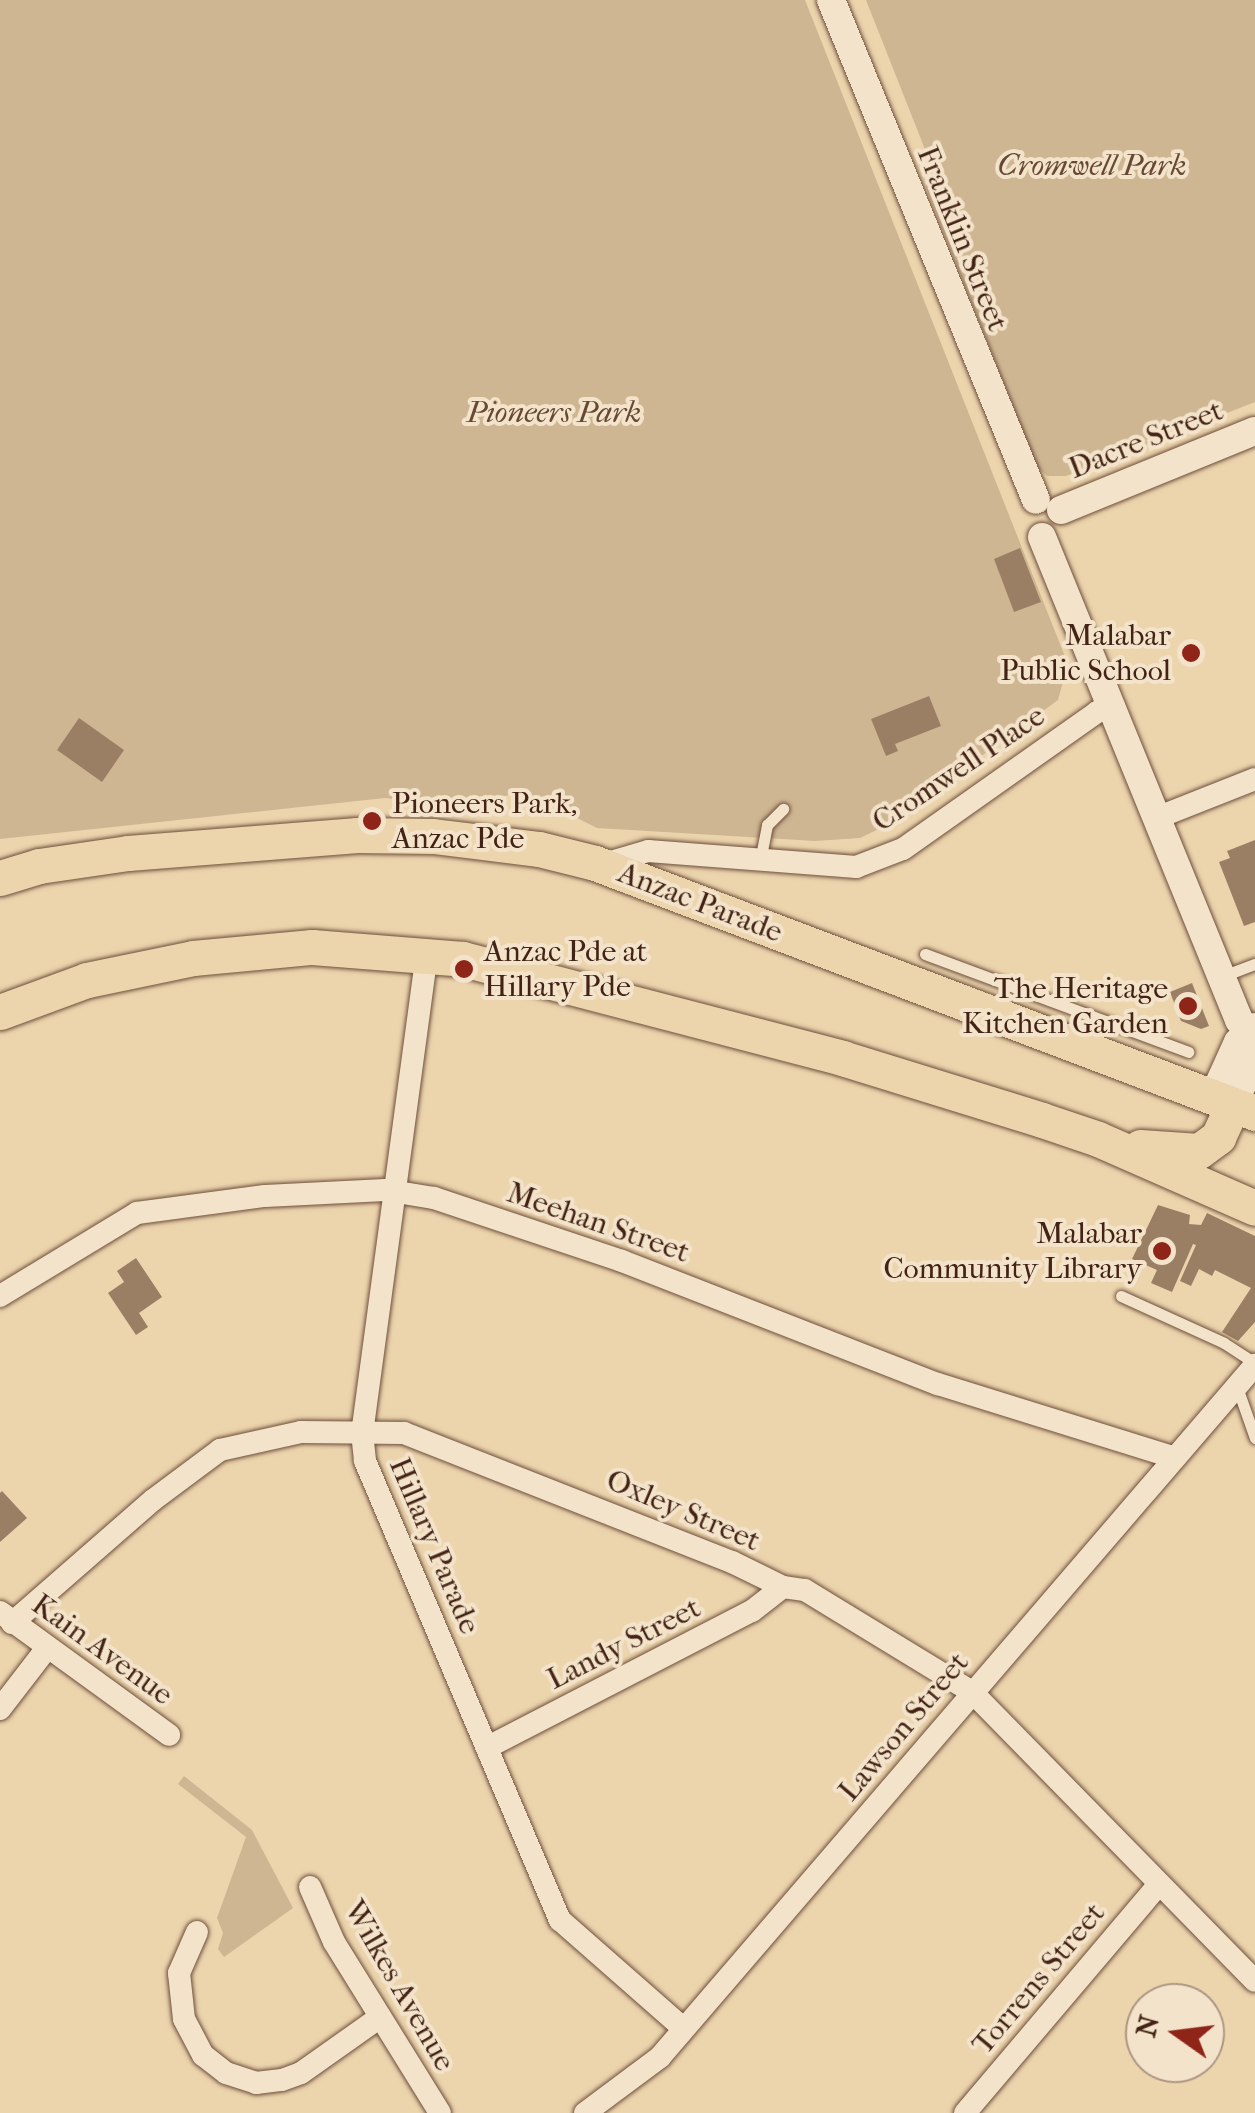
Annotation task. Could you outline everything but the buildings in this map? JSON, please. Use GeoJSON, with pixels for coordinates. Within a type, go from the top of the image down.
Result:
{"type":"FeatureCollection","features":[{"type":"Feature","properties":{"kind":"main road","name":"Anzac Parade"},"geometry":{"type":"LineString","coordinates":[[0,878],[39,866],[128,853],[358,835],[491,841],[595,863],[1234,1105]]}},
{"type":"Feature","properties":{"kind":"main road"},"geometry":{"type":"LineString","coordinates":[[0,1012],[87,980],[192,958],[312,947],[427,954],[521,971],[842,1058],[1098,1139],[1255,1206]]}},
{"type":"Feature","properties":{"kind":"main road"},"geometry":{"type":"LineString","coordinates":[[1198,1151],[1234,1105]]}},
{"type":"Feature","properties":{"kind":"main road"},"geometry":{"type":"LineString","coordinates":[[1098,1139],[1168,1152],[1198,1151]]}},
{"type":"Feature","properties":{"kind":"main road"},"geometry":{"type":"LineString","coordinates":[[1198,1151],[1206,1166],[1255,1206]]}},
{"type":"Feature","properties":{"kind":"street","name":"Franklin Street"},"geometry":{"type":"LineString","coordinates":[[831,0],[1048,505]]}},
{"type":"Feature","properties":{"kind":"street","name":"Dacre Street"},"geometry":{"type":"LineString","coordinates":[[1048,505],[1255,431]]}},
{"type":"Feature","properties":{"kind":"street"},"geometry":{"type":"LineString","coordinates":[[1048,505],[1061,526],[1042,537],[1239,1020],[1253,1039],[1234,1049],[1234,1105]]}},
{"type":"Feature","properties":{"kind":"street","name":"Cromwell Place"},"geometry":{"type":"LineString","coordinates":[[595,863],[619,863],[648,851],[856,867],[903,850],[1097,712],[1114,706]]}},
{"type":"Feature","properties":{"kind":"street"},"geometry":{"type":"LineString","coordinates":[[1159,817],[1255,779]]}},
{"type":"Feature","properties":{"kind":"street","name":"Hillary Parade"},"geometry":{"type":"LineString","coordinates":[[427,954],[362,1432],[365,1462],[560,1920],[684,2028]]}},
{"type":"Feature","properties":{"kind":"street","name":"Meehan Street"},"geometry":{"type":"LineString","coordinates":[[0,1296],[137,1213],[264,1196],[394,1192],[434,1198],[622,1261],[938,1384],[1175,1458]]}},
{"type":"Feature","properties":{"kind":"street","name":"Lawson Street"},"geometry":{"type":"LineString","coordinates":[[585,2113],[660,2057],[745,1962],[1255,1364]]}},
{"type":"Feature","properties":{"kind":"street","name":"Oxley Street"},"geometry":{"type":"LineString","coordinates":[[6,1618],[220,1450],[301,1432],[404,1433],[488,1463],[783,1587],[805,1590],[972,1692],[1255,1981]]}},
{"type":"Feature","properties":{"kind":"street","name":"Landy Street"},"geometry":{"type":"LineString","coordinates":[[488,1747],[752,1611],[783,1587]]}},
{"type":"Feature","properties":{"kind":"street","name":"Kain Avenue"},"geometry":{"type":"LineString","coordinates":[[6,1618],[169,1735]]}},
{"type":"Feature","properties":{"kind":"street"},"geometry":{"type":"LineString","coordinates":[[0,1709],[48,1648]]}},
{"type":"Feature","properties":{"kind":"street","name":"Torrens Street"},"geometry":{"type":"LineString","coordinates":[[965,2113],[1159,1884]]}},
{"type":"Feature","properties":{"kind":"street","name":"Wilkes Avenue"},"geometry":{"type":"LineString","coordinates":[[310,1887],[334,1942],[440,2113]]}},
{"type":"Feature","properties":{"kind":"street"},"geometry":{"type":"LineString","coordinates":[[197,1932],[179,1973],[184,2020],[204,2055],[226,2073],[256,2083],[282,2080],[301,2073],[380,2017]]}},
{"type":"Feature","properties":{"kind":"lane"},"geometry":{"type":"LineString","coordinates":[[760,861],[768,824],[783,809]]}},
{"type":"Feature","properties":{"kind":"lane"},"geometry":{"type":"LineString","coordinates":[[925,954],[1188,1052]]}},
{"type":"Feature","properties":{"kind":"lane"},"geometry":{"type":"LineString","coordinates":[[1223,976],[1255,964]]}},
{"type":"Feature","properties":{"kind":"lane"},"geometry":{"type":"LineString","coordinates":[[998,1017],[1010,983]]}},
{"type":"Feature","properties":{"kind":"lane"},"geometry":{"type":"LineString","coordinates":[[1121,1296],[1224,1343],[1255,1364]]}},
{"type":"Feature","properties":{"kind":"lane"},"geometry":{"type":"LineString","coordinates":[[1237,1388],[1255,1438]]}},
{"type":"Feature","properties":{"kind":"green space","name":"Pioneers Park"},"geometry":{"type":"Polygon","coordinates":[[[0,0],[805,0],[1068,664],[1058,700],[887,825],[860,838],[815,841],[597,828],[541,800],[513,794],[464,807],[385,798],[0,839],[0,0]]]}},
{"type":"Feature","properties":{"kind":"green space","name":"Cromwell Park"},"geometry":{"type":"Polygon","coordinates":[[[866,0],[1255,0],[1255,402],[1066,476],[1047,476],[1038,468],[926,188],[928,157],[866,0]]]}},
{"type":"Feature","properties":{"kind":"green space"},"geometry":{"type":"Polygon","coordinates":[[[184,1776],[252,1830],[293,1908],[224,1957],[218,1949],[223,1933],[217,1918],[246,1837],[178,1784],[184,1776]]]}},
{"type":"Feature","properties":{"kind":"place","name":"Malabar Public School"},"geometry":{"type":"Point","coordinates":[1191,653]}},
{"type":"Feature","properties":{"kind":"place","name":"Pioneers Park, Anzac Pde"},"geometry":{"type":"Point","coordinates":[372,821]}},
{"type":"Feature","properties":{"kind":"place","name":"Anzac Pde at Hillary Pde"},"geometry":{"type":"Point","coordinates":[464,969]}},
{"type":"Feature","properties":{"kind":"place","name":"The Heritage Kitchen Garden"},"geometry":{"type":"Point","coordinates":[1188,1006]}},
{"type":"Feature","properties":{"kind":"place","name":"Malabar Community Library"},"geometry":{"type":"Point","coordinates":[1162,1251]}}]}
